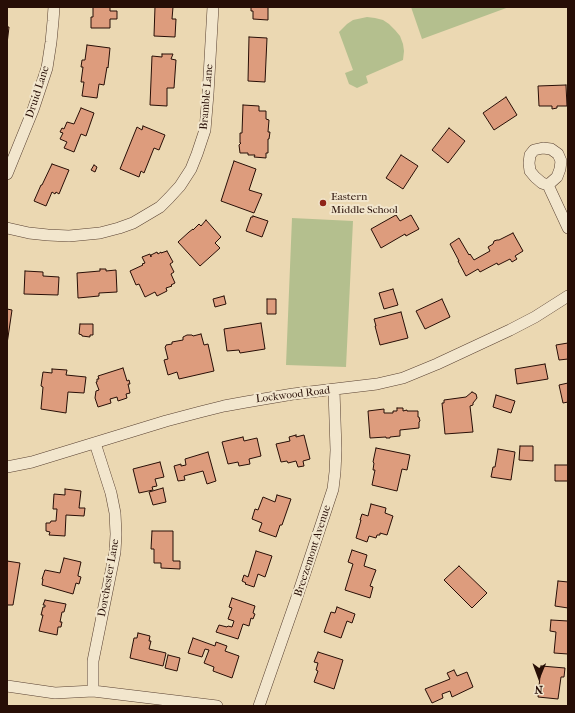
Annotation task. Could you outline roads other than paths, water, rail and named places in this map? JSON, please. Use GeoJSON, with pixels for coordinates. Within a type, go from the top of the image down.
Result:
{"type":"FeatureCollection","features":[{"type":"Feature","properties":{"kind":"street","name":"Druid Lane"},"geometry":{"type":"LineString","coordinates":[[7,174],[45,76],[51,42],[54,7]]}},
{"type":"Feature","properties":{"kind":"street","name":"Bramble Lane"},"geometry":{"type":"LineString","coordinates":[[7,228],[29,233],[48,235],[68,236],[100,233],[133,223],[160,207],[169,198],[180,186],[191,169],[205,130],[213,7]]}},
{"type":"Feature","properties":{"kind":"street"},"geometry":{"type":"LineString","coordinates":[[548,185],[568,228]]}},
{"type":"Feature","properties":{"kind":"street","name":"Lockwood Road"},"geometry":{"type":"LineString","coordinates":[[7,467],[32,462],[95,442],[218,408],[269,398],[377,384],[403,378],[420,372],[510,330],[568,296]]}},
{"type":"Feature","properties":{"kind":"street","name":"Breezemont Avenue"},"geometry":{"type":"LineString","coordinates":[[259,706],[333,489],[336,450],[334,390]]}},
{"type":"Feature","properties":{"kind":"street","name":"Dorchester Lane"},"geometry":{"type":"LineString","coordinates":[[93,691],[93,662],[113,559],[116,534],[115,513],[111,493],[95,442]]}},
{"type":"Feature","properties":{"kind":"street"},"geometry":{"type":"LineString","coordinates":[[7,686],[55,693],[93,691],[217,706]]}},
{"type":"Feature","properties":{"kind":"place","name":"Eastern Middle School"},"geometry":{"type":"Point","coordinates":[323,203]}}]}
